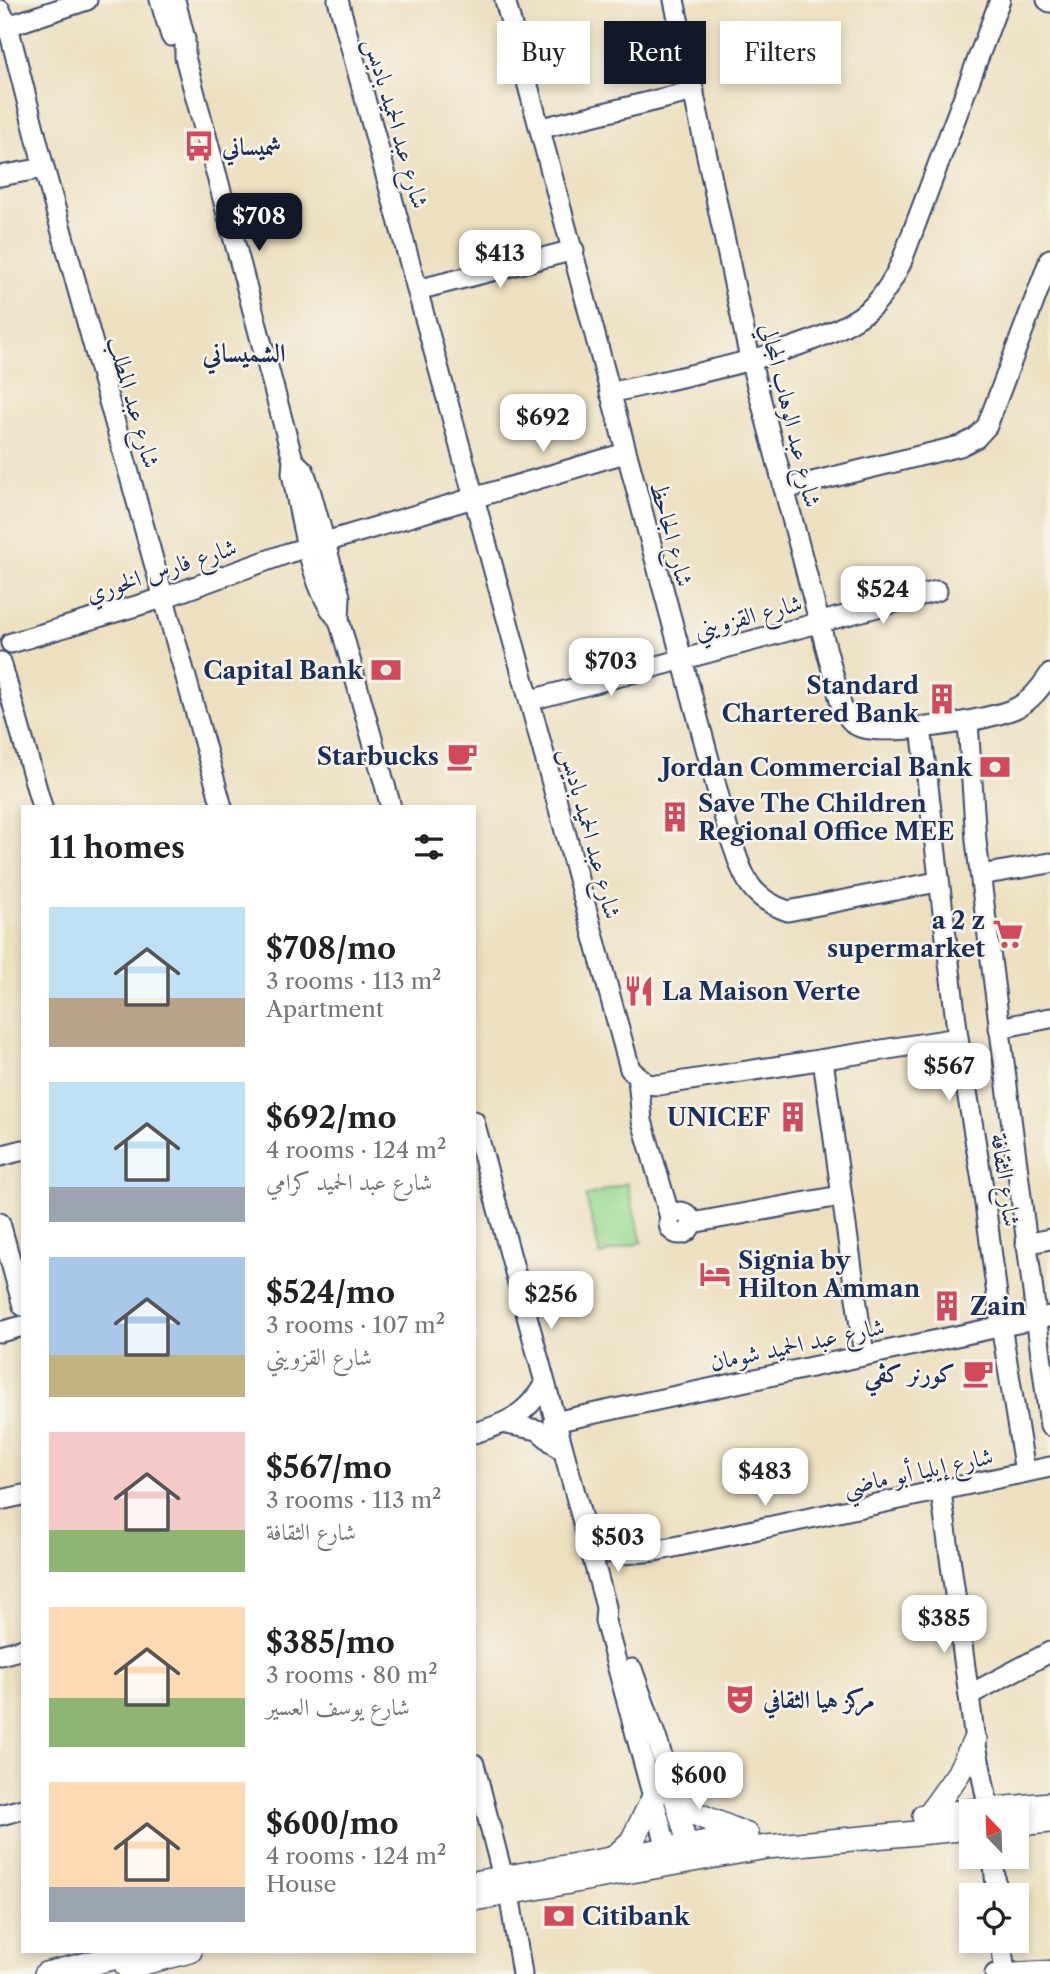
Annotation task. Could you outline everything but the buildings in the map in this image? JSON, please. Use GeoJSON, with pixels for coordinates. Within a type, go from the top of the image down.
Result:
{"type":"FeatureCollection","features":[{"type":"Feature","properties":{"kind":"main road"},"geometry":{"type":"LineString","coordinates":[[929,1816],[958,1774],[975,1740]]}},
{"type":"Feature","properties":{"kind":"main road"},"geometry":{"type":"LineString","coordinates":[[615,1857],[632,1841],[663,1793],[696,1814],[748,1835]]}},
{"type":"Feature","properties":{"kind":"main road"},"geometry":{"type":"LineString","coordinates":[[1029,1806],[1050,1804]]}},
{"type":"Feature","properties":{"kind":"main road"},"geometry":{"type":"LineString","coordinates":[[476,1883],[506,1885],[680,1854],[748,1835],[959,1813]]}},
{"type":"Feature","properties":{"kind":"main road"},"geometry":{"type":"LineString","coordinates":[[1029,1823],[1050,1821]]}},
{"type":"Feature","properties":{"kind":"main road"},"geometry":{"type":"LineString","coordinates":[[476,1898],[506,1885],[615,1857],[680,1854],[959,1829]]}},
{"type":"Feature","properties":{"kind":"main road"},"geometry":{"type":"LineString","coordinates":[[46,1974],[134,1953]]}},
{"type":"Feature","properties":{"kind":"main road"},"geometry":{"type":"LineString","coordinates":[[96,1974],[182,1953]]}},
{"type":"Feature","properties":{"kind":"street"},"geometry":{"type":"LineString","coordinates":[[4,18],[87,0]]}},
{"type":"Feature","properties":{"kind":"street"},"geometry":{"type":"LineString","coordinates":[[160,0],[172,38],[185,57]]}},
{"type":"Feature","properties":{"kind":"street"},"geometry":{"type":"LineString","coordinates":[[175,0],[185,39],[185,57],[293,460],[307,479],[317,544],[342,603],[338,620],[390,805]]}},
{"type":"Feature","properties":{"kind":"street","name":"شارع عبد الحميد باديس"},"geometry":{"type":"LineString","coordinates":[[338,0],[531,700],[625,1057],[638,1078]]}},
{"type":"Feature","properties":{"kind":"street","name":"شارع الجاحظ"},"geometry":{"type":"LineString","coordinates":[[505,0],[542,128],[625,453],[729,834],[750,887],[758,897],[789,911],[937,882]]}},
{"type":"Feature","properties":{"kind":"street","name":"شارع عبد الوهاب المجالي"},"geometry":{"type":"LineString","coordinates":[[674,0],[750,359],[842,708],[849,719],[861,728],[921,727],[968,722],[1016,708],[1034,695],[1050,674]]}},
{"type":"Feature","properties":{"kind":"street"},"geometry":{"type":"LineString","coordinates":[[610,393],[750,359],[833,331],[874,304],[891,284],[901,263],[1000,0]]}},
{"type":"Feature","properties":{"kind":"street","name":"شارع عبد المطلب"},"geometry":{"type":"LineString","coordinates":[[4,18],[221,805]]}},
{"type":"Feature","properties":{"kind":"street"},"geometry":{"type":"LineString","coordinates":[[542,128],[694,92]]}},
{"type":"Feature","properties":{"kind":"street"},"geometry":{"type":"LineString","coordinates":[[0,176],[44,168]]}},
{"type":"Feature","properties":{"kind":"street"},"geometry":{"type":"LineString","coordinates":[[417,290],[574,250]]}},
{"type":"Feature","properties":{"kind":"street"},"geometry":{"type":"LineString","coordinates":[[784,489],[960,446],[976,438],[987,426],[1050,259]]}},
{"type":"Feature","properties":{"kind":"street","name":"شارع فارس الخوري"},"geometry":{"type":"LineString","coordinates":[[6,638],[163,598],[317,544],[625,453]]}},
{"type":"Feature","properties":{"kind":"street","name":"شارع القزويني"},"geometry":{"type":"LineString","coordinates":[[531,700],[937,591]]}},
{"type":"Feature","properties":{"kind":"street"},"geometry":{"type":"LineString","coordinates":[[6,638],[9,657],[1,662],[41,805]]}},
{"type":"Feature","properties":{"kind":"street","name":"شارع الثقافة"},"geometry":{"type":"LineString","coordinates":[[968,722],[981,875],[1026,1244],[1043,1318],[1050,1426]]}},
{"type":"Feature","properties":{"kind":"street","name":"شارع الثقافة"},"geometry":{"type":"LineString","coordinates":[[921,727],[937,882],[958,1038],[1025,1472]]}},
{"type":"Feature","properties":{"kind":"street"},"geometry":{"type":"LineString","coordinates":[[981,875],[1050,863]]}},
{"type":"Feature","properties":{"kind":"street"},"geometry":{"type":"LineString","coordinates":[[999,1028],[1050,1018]]}},
{"type":"Feature","properties":{"kind":"street"},"geometry":{"type":"LineString","coordinates":[[638,1078],[646,1084],[659,1085],[958,1038]]}},
{"type":"Feature","properties":{"kind":"street"},"geometry":{"type":"LineString","coordinates":[[823,1060],[864,1355]]}},
{"type":"Feature","properties":{"kind":"street"},"geometry":{"type":"LineString","coordinates":[[638,1078],[642,1121],[670,1217],[677,1212],[686,1212],[692,1223],[840,1196]]}},
{"type":"Feature","properties":{"kind":"street"},"geometry":{"type":"LineString","coordinates":[[476,1129],[561,1450],[606,1607],[605,1621],[663,1793],[680,1854]]}},
{"type":"Feature","properties":{"kind":"street"},"geometry":{"type":"LineString","coordinates":[[0,1156],[21,1151]]}},
{"type":"Feature","properties":{"kind":"street"},"geometry":{"type":"LineString","coordinates":[[0,1223],[21,1299]]}},
{"type":"Feature","properties":{"kind":"street"},"geometry":{"type":"LineString","coordinates":[[1026,1244],[1050,1239]]}},
{"type":"Feature","properties":{"kind":"street","name":"شارع عبد الحميد شومان"},"geometry":{"type":"LineString","coordinates":[[554,1422],[1043,1318]]}},
{"type":"Feature","properties":{"kind":"street"},"geometry":{"type":"LineString","coordinates":[[0,1332],[21,1327]]}},
{"type":"Feature","properties":{"kind":"street"},"geometry":{"type":"LineString","coordinates":[[476,1432],[506,1424],[527,1408],[544,1385]]}},
{"type":"Feature","properties":{"kind":"street"},"geometry":{"type":"LineString","coordinates":[[506,1424],[538,1430],[561,1450]]}},
{"type":"Feature","properties":{"kind":"street","name":"شارع إيليا أبو ماضي"},"geometry":{"type":"LineString","coordinates":[[590,1551],[623,1554],[655,1551],[1050,1467]]}},
{"type":"Feature","properties":{"kind":"street"},"geometry":{"type":"LineString","coordinates":[[941,1492],[975,1740],[979,1799]]}},
{"type":"Feature","properties":{"kind":"street"},"geometry":{"type":"LineString","coordinates":[[0,1500],[21,1495]]}},
{"type":"Feature","properties":{"kind":"street"},"geometry":{"type":"LineString","coordinates":[[0,1655],[21,1650]]}},
{"type":"Feature","properties":{"kind":"street"},"geometry":{"type":"LineString","coordinates":[[969,1695],[1050,1652]]}},
{"type":"Feature","properties":{"kind":"street"},"geometry":{"type":"LineString","coordinates":[[476,1772],[506,1885],[522,1974]]}},
{"type":"Feature","properties":{"kind":"street"},"geometry":{"type":"LineString","coordinates":[[0,1815],[21,1810]]}},
{"type":"Feature","properties":{"kind":"street"},"geometry":{"type":"LineString","coordinates":[[1001,1953],[1001,1974],[1050,1972]]}},
{"type":"Feature","properties":{"kind":"green space"},"geometry":{"type":"Polygon","coordinates":[[[627,1183],[642,1242],[600,1255],[586,1196],[627,1183]]]}},
{"type":"Feature","properties":{"kind":"place","name":"شميساني"},"geometry":{"type":"Point","coordinates":[199,146]}},
{"type":"Feature","properties":{"kind":"place","name":"Capital Bank"},"geometry":{"type":"Point","coordinates":[386,670]}},
{"type":"Feature","properties":{"kind":"place","name":"Standard Chartered Bank"},"geometry":{"type":"Point","coordinates":[942,699]}},
{"type":"Feature","properties":{"kind":"place","name":"Starbucks"},"geometry":{"type":"Point","coordinates":[462,756]}},
{"type":"Feature","properties":{"kind":"place","name":"Jordan Commercial Bank"},"geometry":{"type":"Point","coordinates":[995,767]}},
{"type":"Feature","properties":{"kind":"place","name":"Save The Children Regional Office MEE"},"geometry":{"type":"Point","coordinates":[675,817]}},
{"type":"Feature","properties":{"kind":"place","name":"a 2 z supermarket"},"geometry":{"type":"Point","coordinates":[1008,934]}},
{"type":"Feature","properties":{"kind":"place","name":"La Maison Verte"},"geometry":{"type":"Point","coordinates":[639,991]}},
{"type":"Feature","properties":{"kind":"place","name":"UNICEF"},"geometry":{"type":"Point","coordinates":[793,1117]}},
{"type":"Feature","properties":{"kind":"place","name":"Signia by Hilton Amman"},"geometry":{"type":"Point","coordinates":[715,1274]}},
{"type":"Feature","properties":{"kind":"place","name":"Zain"},"geometry":{"type":"Point","coordinates":[947,1306]}},
{"type":"Feature","properties":{"kind":"place","name":"كورنر كڤي"},"geometry":{"type":"Point","coordinates":[978,1373]}},
{"type":"Feature","properties":{"kind":"place","name":"مركز هيا الثقافي"},"geometry":{"type":"Point","coordinates":[740,1699]}},
{"type":"Feature","properties":{"kind":"place","name":"Citibank"},"geometry":{"type":"Point","coordinates":[559,1916]}},
{"type":"Feature","properties":{"kind":"district","name":"الشميساني"},"geometry":{"type":"Point","coordinates":[244,353]}}]}
